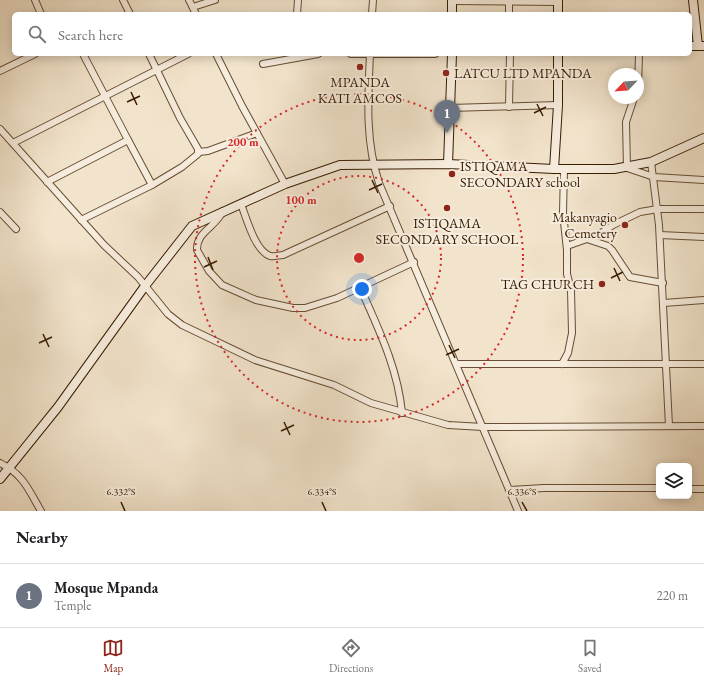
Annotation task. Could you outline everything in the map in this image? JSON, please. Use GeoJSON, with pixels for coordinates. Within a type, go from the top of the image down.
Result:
{"type":"FeatureCollection","features":[{"type":"Feature","properties":{"kind":"street"},"geometry":{"type":"LineString","coordinates":[[35,0],[40,12]]}},
{"type":"Feature","properties":{"kind":"street"},"geometry":{"type":"LineString","coordinates":[[124,0],[128,12]]}},
{"type":"Feature","properties":{"kind":"street"},"geometry":{"type":"LineString","coordinates":[[189,0],[195,12]]}},
{"type":"Feature","properties":{"kind":"street"},"geometry":{"type":"LineString","coordinates":[[193,7],[215,0]]}},
{"type":"Feature","properties":{"kind":"street"},"geometry":{"type":"LineString","coordinates":[[297,12],[298,0]]}},
{"type":"Feature","properties":{"kind":"street"},"geometry":{"type":"LineString","coordinates":[[372,12],[373,0]]}},
{"type":"Feature","properties":{"kind":"street"},"geometry":{"type":"LineString","coordinates":[[452,12],[452,0],[558,1],[558,12]]}},
{"type":"Feature","properties":{"kind":"street"},"geometry":{"type":"LineString","coordinates":[[509,0],[509,12]]}},
{"type":"Feature","properties":{"kind":"street"},"geometry":{"type":"LineString","coordinates":[[693,0],[697,46]]}},
{"type":"Feature","properties":{"kind":"street"},"geometry":{"type":"LineString","coordinates":[[0,71],[31,56]]}},
{"type":"Feature","properties":{"kind":"street"},"geometry":{"type":"LineString","coordinates":[[84,56],[152,185]]}},
{"type":"Feature","properties":{"kind":"street"},"geometry":{"type":"LineString","coordinates":[[150,56],[180,118],[199,152]]}},
{"type":"Feature","properties":{"kind":"street"},"geometry":{"type":"LineString","coordinates":[[13,144],[184,56]]}},
{"type":"Feature","properties":{"kind":"street"},"geometry":{"type":"LineString","coordinates":[[217,56],[258,133],[269,158],[285,184]]}},
{"type":"Feature","properties":{"kind":"street"},"geometry":{"type":"LineString","coordinates":[[263,64],[294,56]]}},
{"type":"Feature","properties":{"kind":"street"},"geometry":{"type":"LineString","coordinates":[[370,56],[368,122],[373,163],[518,511]]}},
{"type":"Feature","properties":{"kind":"street"},"geometry":{"type":"LineString","coordinates":[[448,164],[452,56]]}},
{"type":"Feature","properties":{"kind":"street"},"geometry":{"type":"LineString","coordinates":[[509,107],[510,56]]}},
{"type":"Feature","properties":{"kind":"street"},"geometry":{"type":"LineString","coordinates":[[554,169],[558,105],[558,56]]}},
{"type":"Feature","properties":{"kind":"street"},"geometry":{"type":"LineString","coordinates":[[639,68],[640,56]]}},
{"type":"Feature","properties":{"kind":"street"},"geometry":{"type":"LineString","coordinates":[[627,168],[626,122],[632,104]]}},
{"type":"Feature","properties":{"kind":"street"},"geometry":{"type":"LineString","coordinates":[[450,108],[558,105]]}},
{"type":"Feature","properties":{"kind":"street"},"geometry":{"type":"LineString","coordinates":[[0,129],[104,245],[138,277],[168,314],[182,325],[244,355],[334,385],[371,403],[448,425],[483,427],[704,426]]}},
{"type":"Feature","properties":{"kind":"street"},"geometry":{"type":"LineString","coordinates":[[81,220],[152,185],[182,167],[199,152],[208,151],[258,133]]}},
{"type":"Feature","properties":{"kind":"street"},"geometry":{"type":"LineString","coordinates":[[0,478],[10,468],[84,372],[145,286],[192,226],[223,211],[285,184],[340,165],[373,163],[448,164],[603,170],[627,168],[651,162],[704,138]]}},
{"type":"Feature","properties":{"kind":"street"},"geometry":{"type":"LineString","coordinates":[[47,182],[128,140]]}},
{"type":"Feature","properties":{"kind":"street"},"geometry":{"type":"LineString","coordinates":[[651,162],[660,235],[669,426]]}},
{"type":"Feature","properties":{"kind":"street"},"geometry":{"type":"LineString","coordinates":[[627,168],[654,177],[704,180]]}},
{"type":"Feature","properties":{"kind":"street"},"geometry":{"type":"LineString","coordinates":[[562,364],[568,353],[572,333],[571,290],[567,274],[567,246],[562,213],[564,169]]}},
{"type":"Feature","properties":{"kind":"street"},"geometry":{"type":"LineString","coordinates":[[241,204],[259,248],[267,254],[274,256],[283,255],[390,206]]}},
{"type":"Feature","properties":{"kind":"street"},"geometry":{"type":"LineString","coordinates":[[567,246],[603,233],[613,225],[637,213],[658,209],[704,209]]}},
{"type":"Feature","properties":{"kind":"street"},"geometry":{"type":"LineString","coordinates":[[223,211],[218,222],[200,237],[197,248],[209,271],[222,285],[256,300],[293,308],[305,308],[322,303],[360,287],[414,262]]}},
{"type":"Feature","properties":{"kind":"street"},"geometry":{"type":"LineString","coordinates":[[0,212],[16,229]]}},
{"type":"Feature","properties":{"kind":"street"},"geometry":{"type":"LineString","coordinates":[[660,235],[704,237]]}},
{"type":"Feature","properties":{"kind":"street"},"geometry":{"type":"LineString","coordinates":[[587,239],[608,246],[630,277],[663,283]]}},
{"type":"Feature","properties":{"kind":"street"},"geometry":{"type":"LineString","coordinates":[[360,287],[394,368],[400,392],[402,413]]}},
{"type":"Feature","properties":{"kind":"street"},"geometry":{"type":"LineString","coordinates":[[664,303],[704,300]]}},
{"type":"Feature","properties":{"kind":"street"},"geometry":{"type":"LineString","coordinates":[[457,364],[704,364]]}},
{"type":"Feature","properties":{"kind":"street"},"geometry":{"type":"LineString","coordinates":[[0,463],[10,468],[26,483],[41,511]]}},
{"type":"Feature","properties":{"kind":"street"},"geometry":{"type":"LineString","coordinates":[[510,490],[544,488],[656,488]]}},
{"type":"Feature","properties":{"kind":"street"},"geometry":{"type":"LineString","coordinates":[[692,489],[704,489]]}},
{"type":"Feature","properties":{"kind":"place","name":"MPANDA KATI AMCOS"},"geometry":{"type":"Point","coordinates":[360,67]}},
{"type":"Feature","properties":{"kind":"place","name":"LATCU LTD MPANDA"},"geometry":{"type":"Point","coordinates":[446,73]}},
{"type":"Feature","properties":{"kind":"place","name":"Mosque Mpanda"},"geometry":{"type":"Point","coordinates":[447,133]}},
{"type":"Feature","properties":{"kind":"place","name":"ISTIQAMA SECONDARY school"},"geometry":{"type":"Point","coordinates":[452,174]}},
{"type":"Feature","properties":{"kind":"place","name":"ISTIQAMA SECONDARY SCHOOL"},"geometry":{"type":"Point","coordinates":[447,208]}},
{"type":"Feature","properties":{"kind":"place","name":"Makanyagio Cemetery"},"geometry":{"type":"Point","coordinates":[625,225]}},
{"type":"Feature","properties":{"kind":"place","name":"TAG CHURCH"},"geometry":{"type":"Point","coordinates":[602,284]}}]}
